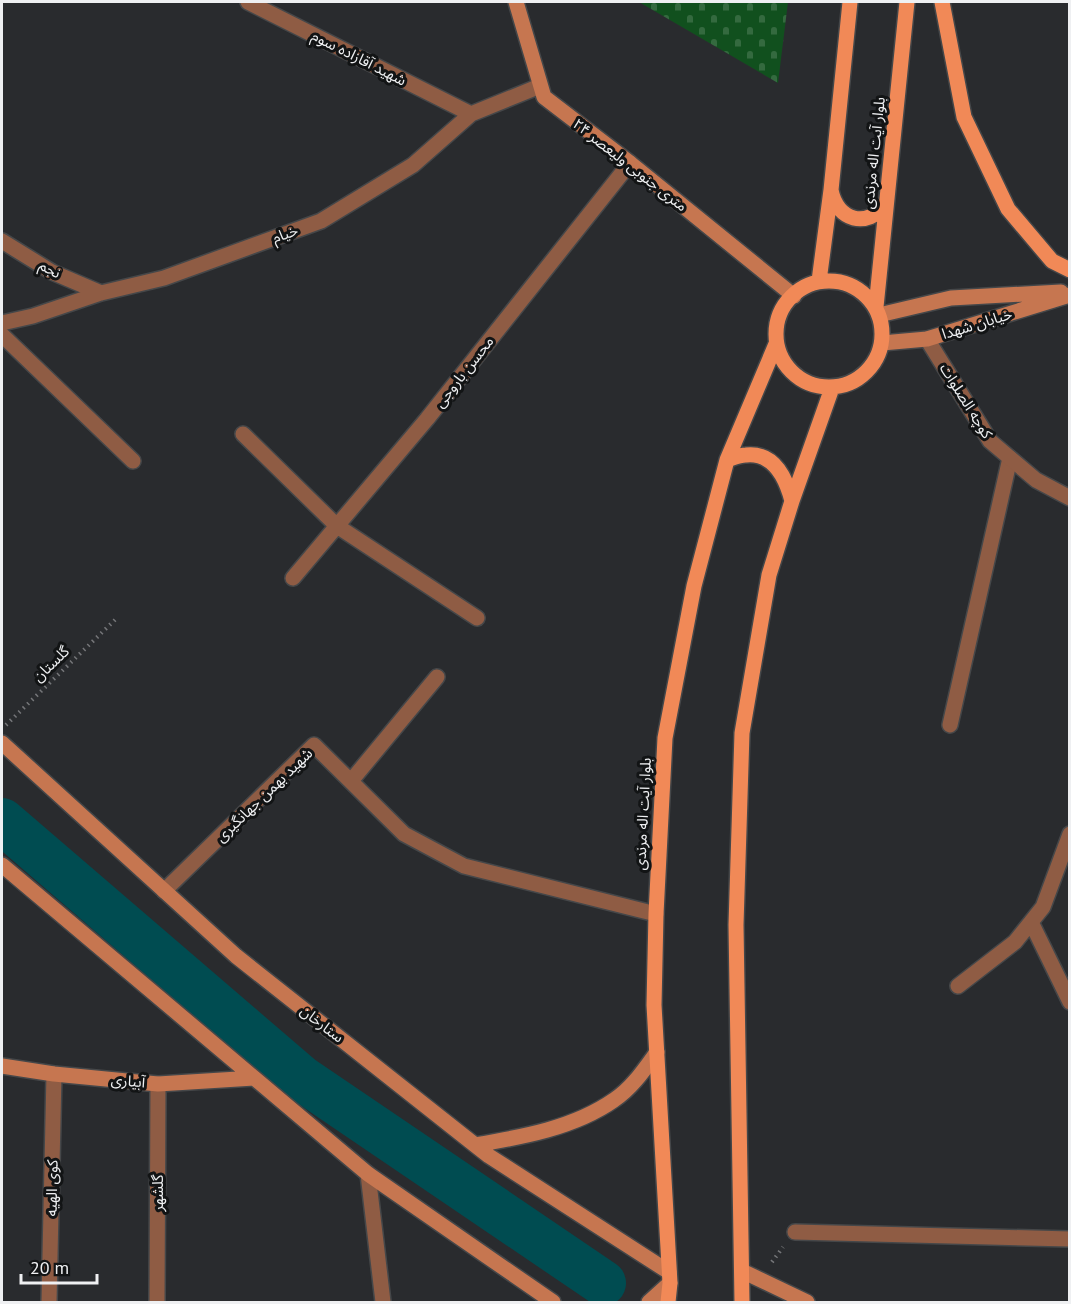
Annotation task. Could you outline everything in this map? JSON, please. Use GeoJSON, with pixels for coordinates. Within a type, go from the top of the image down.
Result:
{"type":"FeatureCollection","features":[{"type":"Feature","properties":{"kind":"main road"},"geometry":{"type":"LineString","coordinates":[[819,281],[831,190],[850,2]]}},
{"type":"Feature","properties":{"kind":"main road","name":"بلوار آیت اله مرندی"},"geometry":{"type":"LineString","coordinates":[[878,311],[886,204],[907,2]]}},
{"type":"Feature","properties":{"kind":"main road"},"geometry":{"type":"LineString","coordinates":[[942,2],[964,117],[1008,209],[1052,261],[1070,270]]}},
{"type":"Feature","properties":{"kind":"main road"},"geometry":{"type":"LineString","coordinates":[[831,190],[842,212],[858,219],[874,216],[886,204]]}},
{"type":"Feature","properties":{"kind":"main road"},"geometry":{"type":"LineString","coordinates":[[835,280],[864,293],[878,311],[882,343],[876,360],[865,374],[850,384],[832,388],[817,387],[796,376],[781,358],[776,344],[776,328],[780,312],[789,298],[810,284],[819,281],[835,280]]}},
{"type":"Feature","properties":{"kind":"main road","name":"بلوار آیت اله مرندی"},"geometry":{"type":"LineString","coordinates":[[668,1302],[669,1278],[654,1005],[665,738],[694,586],[727,460],[776,344]]}},
{"type":"Feature","properties":{"kind":"main road"},"geometry":{"type":"LineString","coordinates":[[742,1302],[736,925],[742,733],[769,575],[792,501],[832,388]]}},
{"type":"Feature","properties":{"kind":"main road"},"geometry":{"type":"LineString","coordinates":[[727,460],[747,454],[761,457],[776,465],[787,483],[792,501]]}},
{"type":"Feature","properties":{"kind":"street","name":"شهید آقازاده سوم"},"geometry":{"type":"LineString","coordinates":[[248,2],[471,114]]}},
{"type":"Feature","properties":{"kind":"street","name":"۲۴ متری جنوبی ولیعصر"},"geometry":{"type":"LineString","coordinates":[[516,2],[544,97],[630,163],[794,296]]}},
{"type":"Feature","properties":{"kind":"street","name":"خیام"},"geometry":{"type":"LineString","coordinates":[[2,323],[33,316],[101,293],[164,278],[321,221],[413,165],[471,114],[540,86]]}},
{"type":"Feature","properties":{"kind":"street","name":"محسن باروجی"},"geometry":{"type":"LineString","coordinates":[[293,578],[427,419],[630,163]]}},
{"type":"Feature","properties":{"kind":"street","name":"نجم"},"geometry":{"type":"LineString","coordinates":[[2,241],[52,272],[101,293]]}},
{"type":"Feature","properties":{"kind":"street","name":"خیابان شهدا"},"geometry":{"type":"LineString","coordinates":[[878,311],[951,298],[1070,293]]}},
{"type":"Feature","properties":{"kind":"street","name":"خیابان شهدا"},"geometry":{"type":"LineString","coordinates":[[882,343],[927,339],[1070,293]]}},
{"type":"Feature","properties":{"kind":"street"},"geometry":{"type":"LineString","coordinates":[[2,335],[133,461]]}},
{"type":"Feature","properties":{"kind":"street","name":"کوچه الصلوات"},"geometry":{"type":"LineString","coordinates":[[927,339],[990,441],[1036,480],[1070,498]]}},
{"type":"Feature","properties":{"kind":"street"},"geometry":{"type":"LineString","coordinates":[[243,434],[337,526],[477,618]]}},
{"type":"Feature","properties":{"kind":"street"},"geometry":{"type":"LineString","coordinates":[[950,725],[1010,458]]}},
{"type":"Feature","properties":{"kind":"street"},"geometry":{"type":"LineString","coordinates":[[351,781],[437,677]]}},
{"type":"Feature","properties":{"kind":"street","name":"ستارخان"},"geometry":{"type":"LineString","coordinates":[[2,743],[236,956],[489,1156],[669,1278]]}},
{"type":"Feature","properties":{"kind":"street","name":"شهید بهمن جهانگیری"},"geometry":{"type":"LineString","coordinates":[[164,891],[315,745],[404,834],[464,866],[656,914]]}},
{"type":"Feature","properties":{"kind":"street"},"geometry":{"type":"LineString","coordinates":[[958,986],[1015,942],[1043,907],[1063,870],[1070,834]]}},
{"type":"Feature","properties":{"kind":"street"},"geometry":{"type":"LineString","coordinates":[[2,865],[368,1174],[554,1302]]}},
{"type":"Feature","properties":{"kind":"street"},"geometry":{"type":"LineString","coordinates":[[1031,922],[1070,1002]]}},
{"type":"Feature","properties":{"kind":"street"},"geometry":{"type":"LineString","coordinates":[[475,1145],[533,1135],[614,1100],[636,1080],[657,1052]]}},
{"type":"Feature","properties":{"kind":"street","name":"آبیاری"},"geometry":{"type":"LineString","coordinates":[[2,1066],[54,1074],[158,1084],[254,1078]]}},
{"type":"Feature","properties":{"kind":"street","name":"کوی الهیه"},"geometry":{"type":"LineString","coordinates":[[49,1302],[54,1074]]}},
{"type":"Feature","properties":{"kind":"street","name":"گلشهر"},"geometry":{"type":"LineString","coordinates":[[157,1302],[158,1084]]}},
{"type":"Feature","properties":{"kind":"street"},"geometry":{"type":"LineString","coordinates":[[368,1174],[383,1302]]}},
{"type":"Feature","properties":{"kind":"street"},"geometry":{"type":"LineString","coordinates":[[795,1232],[1070,1239]]}},
{"type":"Feature","properties":{"kind":"street"},"geometry":{"type":"LineString","coordinates":[[742,1271],[807,1302]]}},
{"type":"Feature","properties":{"kind":"street"},"geometry":{"type":"LineString","coordinates":[[648,1302],[669,1278]]}},
{"type":"Feature","properties":{"kind":"path","name":"گلستان"},"geometry":{"type":"LineString","coordinates":[[2,729],[118,617]]}},
{"type":"Feature","properties":{"kind":"path"},"geometry":{"type":"LineString","coordinates":[[759,1280],[795,1232]]}},
{"type":"Feature","properties":{"kind":"green space"},"geometry":{"type":"Polygon","coordinates":[[[639,2],[788,2],[778,83],[639,2]]]}},
{"type":"Feature","properties":{"kind":"waterway"},"geometry":{"type":"LineString","coordinates":[[2,821],[301,1078],[603,1283]]}}]}
